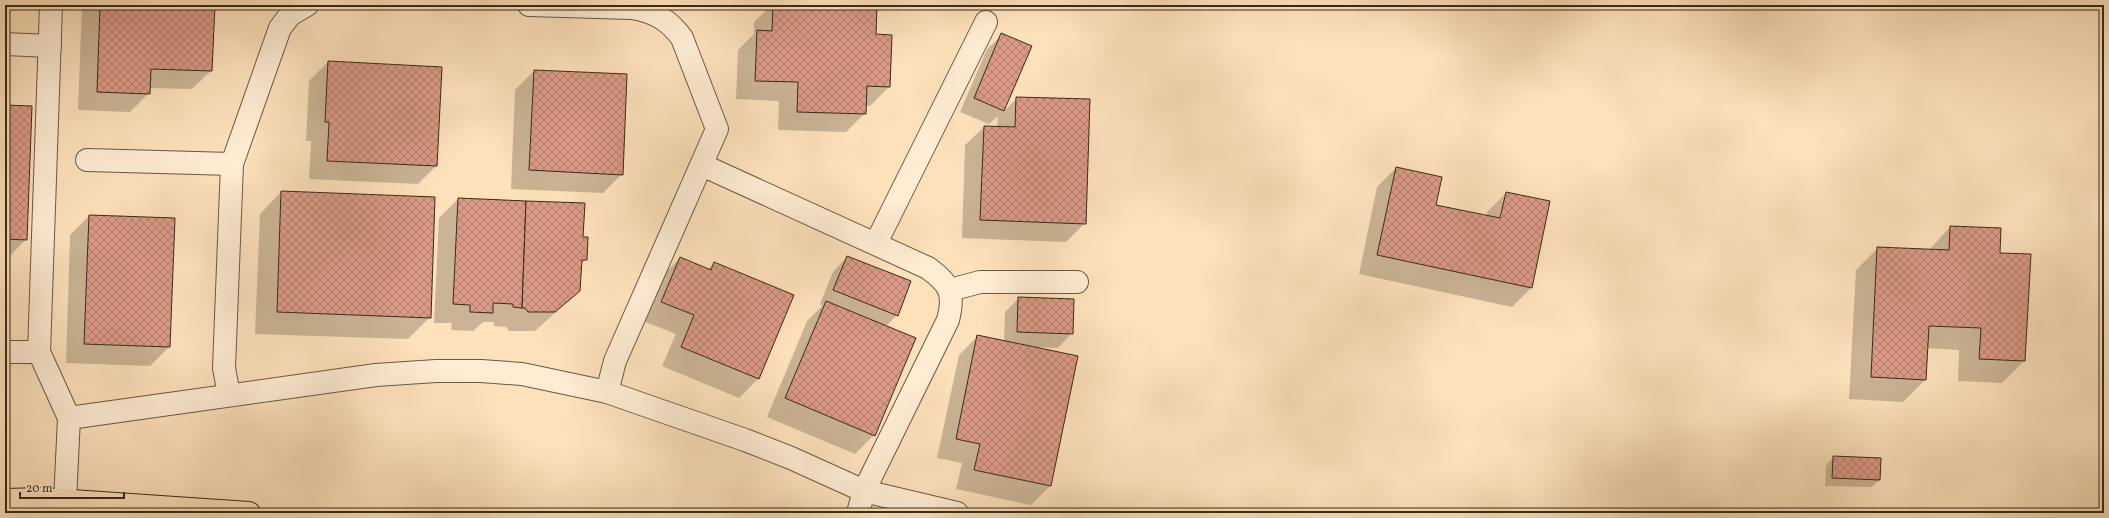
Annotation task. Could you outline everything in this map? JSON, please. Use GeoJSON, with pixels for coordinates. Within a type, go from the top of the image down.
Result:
{"type":"FeatureCollection","features":[{"type":"Feature","properties":{"kind":"main road"},"geometry":{"type":"LineString","coordinates":[[5,500],[65,501],[249,513]]}},
{"type":"Feature","properties":{"kind":"lane"},"geometry":{"type":"LineString","coordinates":[[51,5],[39,352],[69,418],[65,501]]}},
{"type":"Feature","properties":{"kind":"lane"},"geometry":{"type":"LineString","coordinates":[[229,395],[224,368],[232,164],[280,28],[290,16],[307,5]]}},
{"type":"Feature","properties":{"kind":"lane"},"geometry":{"type":"LineString","coordinates":[[529,5],[640,10],[662,17],[673,26],[682,38],[717,130],[615,361],[607,392]]}},
{"type":"Feature","properties":{"kind":"lane"},"geometry":{"type":"LineString","coordinates":[[876,243],[986,22]]}},
{"type":"Feature","properties":{"kind":"lane"},"geometry":{"type":"LineString","coordinates":[[5,44],[50,46]]}},
{"type":"Feature","properties":{"kind":"lane"},"geometry":{"type":"LineString","coordinates":[[87,160],[232,164]]}},
{"type":"Feature","properties":{"kind":"lane"},"geometry":{"type":"LineString","coordinates":[[702,165],[928,268],[941,277],[950,290],[952,304],[948,320],[864,491],[858,513]]}},
{"type":"Feature","properties":{"kind":"lane"},"geometry":{"type":"LineString","coordinates":[[950,290],[980,282],[1077,282]]}},
{"type":"Feature","properties":{"kind":"lane"},"geometry":{"type":"LineString","coordinates":[[5,352],[39,352]]}},
{"type":"Feature","properties":{"kind":"lane"},"geometry":{"type":"LineString","coordinates":[[69,418],[331,380],[436,371],[481,371],[522,374],[607,392],[745,440],[864,491],[956,513]]}},
{"type":"Feature","properties":{"kind":"building"},"geometry":{"type":"Polygon","coordinates":[[[100,5],[215,5],[212,71],[151,69],[150,94],[97,92],[100,5]]]}},
{"type":"Feature","properties":{"kind":"building"},"geometry":{"type":"Polygon","coordinates":[[[773,5],[877,6],[876,34],[892,35],[890,87],[867,86],[866,114],[797,112],[798,82],[755,81],[757,30],[772,31],[773,5]]]}},
{"type":"Feature","properties":{"kind":"building"},"geometry":{"type":"Polygon","coordinates":[[[1001,33],[1032,46],[1004,111],[974,98],[1001,33]]]}},
{"type":"Feature","properties":{"kind":"building"},"geometry":{"type":"Polygon","coordinates":[[[328,61],[442,67],[437,166],[327,161],[329,122],[325,122],[328,61]]]}},
{"type":"Feature","properties":{"kind":"building"},"geometry":{"type":"Polygon","coordinates":[[[534,70],[627,74],[623,175],[529,170],[534,70]]]}},
{"type":"Feature","properties":{"kind":"building"},"geometry":{"type":"Polygon","coordinates":[[[1016,97],[1090,99],[1086,224],[980,220],[984,126],[1015,127],[1016,97]]]}},
{"type":"Feature","properties":{"kind":"building"},"geometry":{"type":"Polygon","coordinates":[[[5,105],[32,106],[27,240],[5,239],[5,105]]]}},
{"type":"Feature","properties":{"kind":"building"},"geometry":{"type":"Polygon","coordinates":[[[1396,167],[1442,177],[1436,205],[1500,218],[1506,192],[1550,201],[1532,288],[1377,255],[1396,167]]]}},
{"type":"Feature","properties":{"kind":"building"},"geometry":{"type":"Polygon","coordinates":[[[281,191],[435,197],[431,318],[277,312],[281,191]]]}},
{"type":"Feature","properties":{"kind":"building"},"geometry":{"type":"Polygon","coordinates":[[[458,198],[526,201],[522,308],[513,307],[513,304],[493,303],[493,313],[470,312],[470,305],[453,304],[458,198]]]}},
{"type":"Feature","properties":{"kind":"building"},"geometry":{"type":"Polygon","coordinates":[[[526,201],[585,203],[583,237],[588,237],[587,260],[582,260],[580,291],[555,312],[528,312],[525,308],[522,308],[526,201]]]}},
{"type":"Feature","properties":{"kind":"building"},"geometry":{"type":"Polygon","coordinates":[[[89,215],[175,218],[170,347],[84,344],[89,215]]]}},
{"type":"Feature","properties":{"kind":"building"},"geometry":{"type":"Polygon","coordinates":[[[1950,226],[2001,228],[2000,253],[2031,254],[2025,361],[1979,359],[1981,328],[1929,326],[1926,380],[1871,377],[1877,247],[1949,250],[1950,226]]]}},
{"type":"Feature","properties":{"kind":"building"},"geometry":{"type":"Polygon","coordinates":[[[847,256],[911,281],[898,316],[833,290],[847,256]]]}},
{"type":"Feature","properties":{"kind":"building"},"geometry":{"type":"Polygon","coordinates":[[[680,257],[711,270],[714,262],[794,295],[759,379],[681,347],[694,315],[661,302],[680,257]]]}},
{"type":"Feature","properties":{"kind":"building"},"geometry":{"type":"Polygon","coordinates":[[[1018,297],[1074,299],[1073,334],[1017,332],[1018,297]]]}},
{"type":"Feature","properties":{"kind":"building"},"geometry":{"type":"Polygon","coordinates":[[[826,301],[916,338],[875,436],[785,398],[826,301]]]}},
{"type":"Feature","properties":{"kind":"building"},"geometry":{"type":"Polygon","coordinates":[[[977,335],[1078,356],[1051,486],[974,470],[980,444],[956,439],[977,335]]]}},
{"type":"Feature","properties":{"kind":"building"},"geometry":{"type":"Polygon","coordinates":[[[1833,456],[1881,458],[1880,480],[1832,478],[1833,456]]]}}]}
